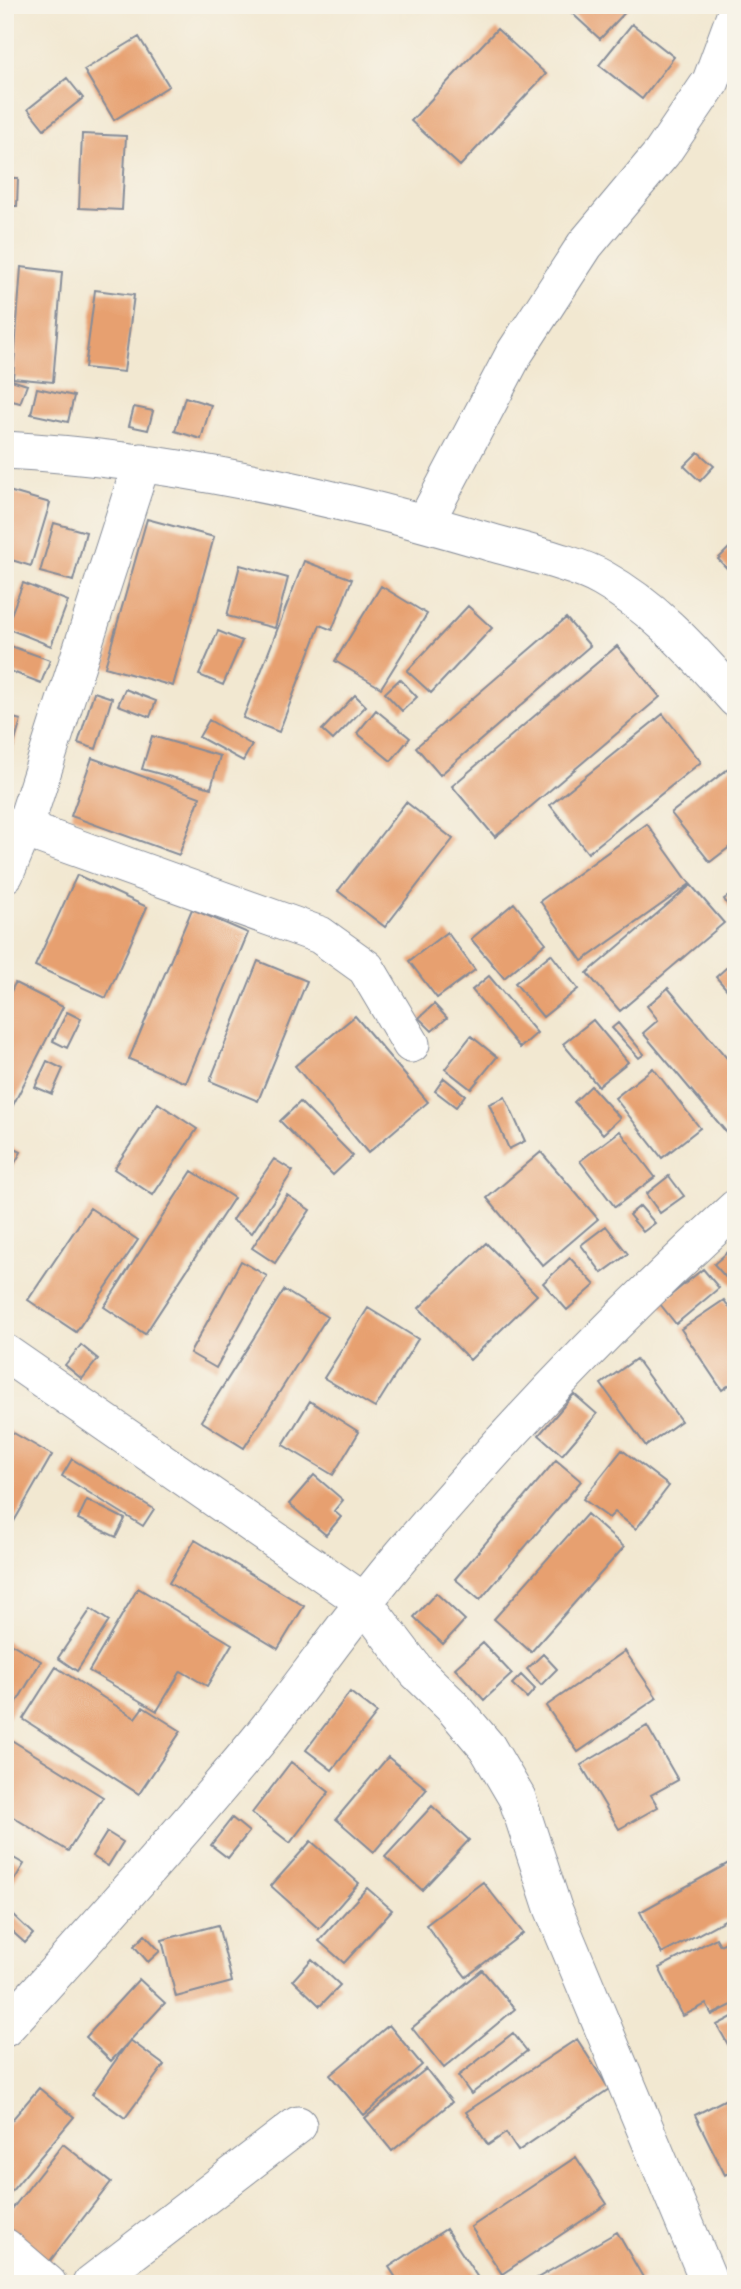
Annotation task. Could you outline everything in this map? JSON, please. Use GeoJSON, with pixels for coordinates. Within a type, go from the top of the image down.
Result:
{"type":"FeatureCollection","features":[{"type":"Feature","properties":{"kind":"street"},"geometry":{"type":"LineString","coordinates":[[425,523],[514,354],[585,245],[662,153],[710,81],[736,13]]}},
{"type":"Feature","properties":{"kind":"street"},"geometry":{"type":"LineString","coordinates":[[5,450],[142,462],[299,490],[425,523],[600,576],[639,600],[673,631],[736,699]]}},
{"type":"Feature","properties":{"kind":"street"},"geometry":{"type":"LineString","coordinates":[[7,867],[24,829],[142,462]]}},
{"type":"Feature","properties":{"kind":"street"},"geometry":{"type":"LineString","coordinates":[[24,829],[320,934],[366,968],[411,1044]]}},
{"type":"Feature","properties":{"kind":"street"},"geometry":{"type":"LineString","coordinates":[[5,2028],[135,1886],[259,1740],[363,1601],[545,1395],[644,1293],[736,1208]]}},
{"type":"Feature","properties":{"kind":"street"},"geometry":{"type":"LineString","coordinates":[[5,1353],[363,1601],[416,1672],[453,1707],[487,1747],[517,1798],[553,1908],[710,2284]]}},
{"type":"Feature","properties":{"kind":"street"},"geometry":{"type":"LineString","coordinates":[[91,2284],[298,2125]]}},
{"type":"Feature","properties":{"kind":"street"},"geometry":{"type":"LineString","coordinates":[[5,2247],[48,2284]]}},
{"type":"Feature","properties":{"kind":"building"},"geometry":{"type":"Polygon","coordinates":[[[563,5],[632,5],[600,39],[563,5]]]}},
{"type":"Feature","properties":{"kind":"building"},"geometry":{"type":"Polygon","coordinates":[[[632,24],[674,57],[642,99],[599,65],[632,24]]]}},
{"type":"Feature","properties":{"kind":"building"},"geometry":{"type":"Polygon","coordinates":[[[497,29],[546,74],[460,166],[411,121],[497,29]]]}},
{"type":"Feature","properties":{"kind":"building"},"geometry":{"type":"Polygon","coordinates":[[[139,37],[169,86],[114,120],[84,70],[139,37]]]}},
{"type":"Feature","properties":{"kind":"building"},"geometry":{"type":"Polygon","coordinates":[[[67,78],[83,98],[44,129],[28,109],[67,78]]]}},
{"type":"Feature","properties":{"kind":"building"},"geometry":{"type":"Polygon","coordinates":[[[82,134],[126,136],[122,210],[79,208],[82,134]]]}},
{"type":"Feature","properties":{"kind":"building"},"geometry":{"type":"Polygon","coordinates":[[[5,178],[18,178],[17,206],[5,206],[5,178]]]}},
{"type":"Feature","properties":{"kind":"building"},"geometry":{"type":"Polygon","coordinates":[[[21,267],[62,272],[53,382],[13,378],[21,267]]]}},
{"type":"Feature","properties":{"kind":"building"},"geometry":{"type":"Polygon","coordinates":[[[95,290],[134,295],[124,372],[85,368],[95,290]]]}},
{"type":"Feature","properties":{"kind":"building"},"geometry":{"type":"Polygon","coordinates":[[[5,378],[27,385],[20,403],[5,399],[5,378]]]}},
{"type":"Feature","properties":{"kind":"building"},"geometry":{"type":"Polygon","coordinates":[[[37,388],[74,396],[68,422],[31,414],[37,388]]]}},
{"type":"Feature","properties":{"kind":"building"},"geometry":{"type":"Polygon","coordinates":[[[185,397],[211,405],[201,439],[175,431],[185,397]]]}},
{"type":"Feature","properties":{"kind":"building"},"geometry":{"type":"Polygon","coordinates":[[[134,407],[153,411],[148,430],[129,426],[134,407]]]}},
{"type":"Feature","properties":{"kind":"building"},"geometry":{"type":"Polygon","coordinates":[[[698,452],[714,466],[700,481],[684,466],[698,452]]]}},
{"type":"Feature","properties":{"kind":"building"},"geometry":{"type":"Polygon","coordinates":[[[5,490],[50,503],[31,566],[5,558],[5,490]]]}},
{"type":"Feature","properties":{"kind":"building"},"geometry":{"type":"Polygon","coordinates":[[[147,519],[214,537],[173,686],[105,667],[147,519]]]}},
{"type":"Feature","properties":{"kind":"building"},"geometry":{"type":"Polygon","coordinates":[[[54,523],[86,532],[73,581],[40,572],[54,523]]]}},
{"type":"Feature","properties":{"kind":"building"},"geometry":{"type":"Polygon","coordinates":[[[736,541],[736,578],[718,559],[736,541]]]}},
{"type":"Feature","properties":{"kind":"building"},"geometry":{"type":"Polygon","coordinates":[[[304,561],[352,579],[332,630],[320,625],[279,732],[243,718],[304,561]]]}},
{"type":"Feature","properties":{"kind":"building"},"geometry":{"type":"Polygon","coordinates":[[[240,565],[288,578],[275,628],[227,616],[240,565]]]}},
{"type":"Feature","properties":{"kind":"building"},"geometry":{"type":"Polygon","coordinates":[[[23,583],[68,601],[51,646],[6,628],[23,583]]]}},
{"type":"Feature","properties":{"kind":"building"},"geometry":{"type":"Polygon","coordinates":[[[381,586],[427,614],[381,688],[335,661],[381,586]]]}},
{"type":"Feature","properties":{"kind":"building"},"geometry":{"type":"Polygon","coordinates":[[[468,606],[492,628],[431,693],[407,671],[468,606]]]}},
{"type":"Feature","properties":{"kind":"building"},"geometry":{"type":"Polygon","coordinates":[[[566,618],[590,646],[440,775],[416,747],[566,618]]]}},
{"type":"Feature","properties":{"kind":"building"},"geometry":{"type":"Polygon","coordinates":[[[218,631],[242,641],[223,685],[199,675],[218,631]]]}},
{"type":"Feature","properties":{"kind":"building"},"geometry":{"type":"Polygon","coordinates":[[[5,644],[50,660],[41,683],[5,669],[5,644]]]}},
{"type":"Feature","properties":{"kind":"building"},"geometry":{"type":"Polygon","coordinates":[[[617,646],[660,697],[495,837],[452,786],[617,646]]]}},
{"type":"Feature","properties":{"kind":"building"},"geometry":{"type":"Polygon","coordinates":[[[400,679],[417,697],[402,711],[385,693],[400,679]]]}},
{"type":"Feature","properties":{"kind":"building"},"geometry":{"type":"Polygon","coordinates":[[[125,689],[156,701],[150,717],[118,705],[125,689]]]}},
{"type":"Feature","properties":{"kind":"building"},"geometry":{"type":"Polygon","coordinates":[[[94,692],[112,698],[96,749],[78,743],[94,692]]]}},
{"type":"Feature","properties":{"kind":"building"},"geometry":{"type":"Polygon","coordinates":[[[355,695],[366,706],[333,740],[322,730],[355,695]]]}},
{"type":"Feature","properties":{"kind":"building"},"geometry":{"type":"Polygon","coordinates":[[[376,710],[410,738],[391,761],[357,733],[376,710]]]}},
{"type":"Feature","properties":{"kind":"building"},"geometry":{"type":"Polygon","coordinates":[[[663,714],[701,762],[588,853],[550,805],[663,714]]]}},
{"type":"Feature","properties":{"kind":"building"},"geometry":{"type":"Polygon","coordinates":[[[5,716],[21,720],[6,773],[5,773],[5,716]]]}},
{"type":"Feature","properties":{"kind":"building"},"geometry":{"type":"Polygon","coordinates":[[[209,720],[252,745],[243,761],[199,737],[209,720]]]}},
{"type":"Feature","properties":{"kind":"building"},"geometry":{"type":"Polygon","coordinates":[[[152,736],[220,756],[211,788],[142,769],[152,736]]]}},
{"type":"Feature","properties":{"kind":"building"},"geometry":{"type":"Polygon","coordinates":[[[92,758],[200,797],[179,855],[71,816],[92,758]]]}},
{"type":"Feature","properties":{"kind":"building"},"geometry":{"type":"Polygon","coordinates":[[[732,766],[736,771],[736,842],[710,862],[671,813],[732,766]]]}},
{"type":"Feature","properties":{"kind":"building"},"geometry":{"type":"Polygon","coordinates":[[[406,802],[453,839],[385,927],[338,891],[406,802]]]}},
{"type":"Feature","properties":{"kind":"building"},"geometry":{"type":"Polygon","coordinates":[[[647,824],[690,884],[582,961],[540,901],[647,824]]]}},
{"type":"Feature","properties":{"kind":"building"},"geometry":{"type":"Polygon","coordinates":[[[77,875],[147,907],[106,998],[35,966],[77,875]]]}},
{"type":"Feature","properties":{"kind":"building"},"geometry":{"type":"Polygon","coordinates":[[[691,885],[724,923],[620,1011],[587,973],[691,885]]]}},
{"type":"Feature","properties":{"kind":"building"},"geometry":{"type":"Polygon","coordinates":[[[736,891],[736,913],[733,914],[724,899],[736,891]]]}},
{"type":"Feature","properties":{"kind":"building"},"geometry":{"type":"Polygon","coordinates":[[[514,903],[546,943],[504,978],[471,939],[514,903]]]}},
{"type":"Feature","properties":{"kind":"building"},"geometry":{"type":"Polygon","coordinates":[[[192,909],[248,933],[186,1083],[129,1059],[192,909]]]}},
{"type":"Feature","properties":{"kind":"building"},"geometry":{"type":"Polygon","coordinates":[[[447,932],[475,970],[437,998],[409,961],[447,932]]]}},
{"type":"Feature","properties":{"kind":"building"},"geometry":{"type":"Polygon","coordinates":[[[551,954],[578,989],[543,1017],[515,983],[551,954]]]}},
{"type":"Feature","properties":{"kind":"building"},"geometry":{"type":"Polygon","coordinates":[[[736,959],[736,1000],[716,977],[736,959]]]}},
{"type":"Feature","properties":{"kind":"building"},"geometry":{"type":"Polygon","coordinates":[[[258,961],[307,981],[258,1101],[210,1081],[258,961]]]}},
{"type":"Feature","properties":{"kind":"building"},"geometry":{"type":"Polygon","coordinates":[[[489,976],[537,1033],[520,1048],[472,990],[489,976]]]}},
{"type":"Feature","properties":{"kind":"building"},"geometry":{"type":"Polygon","coordinates":[[[15,983],[63,1007],[7,1117],[5,1003],[15,983]]]}},
{"type":"Feature","properties":{"kind":"building"},"geometry":{"type":"Polygon","coordinates":[[[668,988],[736,1069],[736,1126],[727,1133],[643,1033],[658,1020],[647,1006],[668,988]]]}},
{"type":"Feature","properties":{"kind":"building"},"geometry":{"type":"Polygon","coordinates":[[[434,1004],[447,1018],[432,1031],[419,1018],[434,1004]]]}},
{"type":"Feature","properties":{"kind":"building"},"geometry":{"type":"Polygon","coordinates":[[[67,1012],[81,1019],[67,1048],[53,1041],[67,1012]]]}},
{"type":"Feature","properties":{"kind":"building"},"geometry":{"type":"Polygon","coordinates":[[[355,1016],[428,1102],[368,1153],[295,1066],[355,1016]]]}},
{"type":"Feature","properties":{"kind":"building"},"geometry":{"type":"Polygon","coordinates":[[[593,1020],[628,1062],[598,1086],[563,1044],[593,1020]]]}},
{"type":"Feature","properties":{"kind":"building"},"geometry":{"type":"Polygon","coordinates":[[[618,1023],[644,1054],[639,1058],[612,1028],[618,1023]]]}},
{"type":"Feature","properties":{"kind":"building"},"geometry":{"type":"Polygon","coordinates":[[[471,1036],[497,1057],[471,1089],[445,1069],[471,1036]]]}},
{"type":"Feature","properties":{"kind":"building"},"geometry":{"type":"Polygon","coordinates":[[[47,1061],[63,1069],[52,1094],[35,1087],[47,1061]]]}},
{"type":"Feature","properties":{"kind":"building"},"geometry":{"type":"Polygon","coordinates":[[[653,1068],[700,1128],[662,1158],[615,1098],[653,1068]]]}},
{"type":"Feature","properties":{"kind":"building"},"geometry":{"type":"Polygon","coordinates":[[[444,1078],[465,1095],[456,1107],[435,1091],[444,1078]]]}},
{"type":"Feature","properties":{"kind":"building"},"geometry":{"type":"Polygon","coordinates":[[[591,1086],[620,1118],[603,1134],[574,1102],[591,1086]]]}},
{"type":"Feature","properties":{"kind":"building"},"geometry":{"type":"Polygon","coordinates":[[[505,1097],[525,1141],[509,1149],[489,1104],[505,1097]]]}},
{"type":"Feature","properties":{"kind":"building"},"geometry":{"type":"Polygon","coordinates":[[[300,1102],[353,1156],[333,1175],[280,1121],[300,1102]]]}},
{"type":"Feature","properties":{"kind":"building"},"geometry":{"type":"Polygon","coordinates":[[[158,1103],[197,1129],[153,1195],[114,1169],[158,1103]]]}},
{"type":"Feature","properties":{"kind":"building"},"geometry":{"type":"Polygon","coordinates":[[[620,1131],[655,1177],[615,1207],[580,1161],[620,1131]]]}},
{"type":"Feature","properties":{"kind":"building"},"geometry":{"type":"Polygon","coordinates":[[[5,1144],[21,1152],[5,1181],[5,1144]]]}},
{"type":"Feature","properties":{"kind":"building"},"geometry":{"type":"Polygon","coordinates":[[[541,1152],[598,1219],[543,1266],[487,1198],[541,1152]]]}},
{"type":"Feature","properties":{"kind":"building"},"geometry":{"type":"Polygon","coordinates":[[[274,1159],[293,1171],[252,1233],[232,1220],[274,1159]]]}},
{"type":"Feature","properties":{"kind":"building"},"geometry":{"type":"Polygon","coordinates":[[[192,1171],[234,1198],[145,1334],[104,1307],[192,1171]]]}},
{"type":"Feature","properties":{"kind":"building"},"geometry":{"type":"Polygon","coordinates":[[[669,1176],[684,1196],[660,1213],[646,1194],[669,1176]]]}},
{"type":"Feature","properties":{"kind":"building"},"geometry":{"type":"Polygon","coordinates":[[[287,1195],[310,1210],[275,1263],[252,1248],[287,1195]]]}},
{"type":"Feature","properties":{"kind":"building"},"geometry":{"type":"Polygon","coordinates":[[[640,1206],[655,1223],[643,1232],[629,1215],[640,1206]]]}},
{"type":"Feature","properties":{"kind":"building"},"geometry":{"type":"Polygon","coordinates":[[[90,1208],[138,1240],[76,1332],[28,1300],[90,1208]]]}},
{"type":"Feature","properties":{"kind":"building"},"geometry":{"type":"Polygon","coordinates":[[[606,1226],[628,1254],[602,1273],[581,1245],[606,1226]]]}},
{"type":"Feature","properties":{"kind":"building"},"geometry":{"type":"Polygon","coordinates":[[[486,1243],[537,1295],[470,1360],[419,1308],[486,1243]]]}},
{"type":"Feature","properties":{"kind":"building"},"geometry":{"type":"Polygon","coordinates":[[[736,1245],[736,1289],[714,1264],[736,1245]]]}},
{"type":"Feature","properties":{"kind":"building"},"geometry":{"type":"Polygon","coordinates":[[[570,1258],[595,1285],[567,1310],[543,1283],[570,1258]]]}},
{"type":"Feature","properties":{"kind":"building"},"geometry":{"type":"Polygon","coordinates":[[[241,1261],[267,1276],[216,1368],[190,1353],[241,1261]]]}},
{"type":"Feature","properties":{"kind":"building"},"geometry":{"type":"Polygon","coordinates":[[[703,1269],[719,1288],[676,1324],[660,1304],[703,1269]]]}},
{"type":"Feature","properties":{"kind":"building"},"geometry":{"type":"Polygon","coordinates":[[[284,1290],[327,1317],[244,1448],[201,1421],[284,1290]]]}},
{"type":"Feature","properties":{"kind":"building"},"geometry":{"type":"Polygon","coordinates":[[[724,1300],[736,1317],[736,1380],[722,1390],[681,1329],[724,1300]]]}},
{"type":"Feature","properties":{"kind":"building"},"geometry":{"type":"Polygon","coordinates":[[[368,1308],[418,1339],[375,1408],[324,1378],[368,1308]]]}},
{"type":"Feature","properties":{"kind":"building"},"geometry":{"type":"Polygon","coordinates":[[[81,1345],[98,1359],[82,1379],[65,1365],[81,1345]]]}},
{"type":"Feature","properties":{"kind":"building"},"geometry":{"type":"Polygon","coordinates":[[[636,1359],[681,1421],[646,1446],[601,1384],[636,1359]]]}},
{"type":"Feature","properties":{"kind":"building"},"geometry":{"type":"Polygon","coordinates":[[[574,1394],[597,1414],[562,1455],[539,1435],[574,1394]]]}},
{"type":"Feature","properties":{"kind":"building"},"geometry":{"type":"Polygon","coordinates":[[[310,1401],[359,1432],[333,1475],[283,1445],[310,1401]]]}},
{"type":"Feature","properties":{"kind":"building"},"geometry":{"type":"Polygon","coordinates":[[[5,1428],[52,1455],[5,1537],[5,1428]]]}},
{"type":"Feature","properties":{"kind":"building"},"geometry":{"type":"Polygon","coordinates":[[[622,1450],[669,1486],[636,1529],[615,1512],[609,1518],[583,1499],[622,1450]]]}},
{"type":"Feature","properties":{"kind":"building"},"geometry":{"type":"Polygon","coordinates":[[[72,1459],[154,1509],[143,1526],[62,1476],[72,1459]]]}},
{"type":"Feature","properties":{"kind":"building"},"geometry":{"type":"Polygon","coordinates":[[[556,1460],[581,1481],[480,1600],[455,1579],[556,1460]]]}},
{"type":"Feature","properties":{"kind":"building"},"geometry":{"type":"Polygon","coordinates":[[[314,1475],[343,1500],[334,1511],[341,1517],[326,1535],[289,1504],[314,1475]]]}},
{"type":"Feature","properties":{"kind":"building"},"geometry":{"type":"Polygon","coordinates":[[[87,1500],[125,1519],[116,1537],[78,1519],[87,1500]]]}},
{"type":"Feature","properties":{"kind":"building"},"geometry":{"type":"Polygon","coordinates":[[[587,1514],[624,1547],[531,1652],[494,1619],[587,1514]]]}},
{"type":"Feature","properties":{"kind":"building"},"geometry":{"type":"Polygon","coordinates":[[[195,1540],[304,1606],[278,1649],[169,1583],[195,1540]]]}},
{"type":"Feature","properties":{"kind":"building"},"geometry":{"type":"Polygon","coordinates":[[[138,1588],[232,1644],[207,1686],[181,1671],[157,1711],[89,1671],[138,1588]]]}},
{"type":"Feature","properties":{"kind":"building"},"geometry":{"type":"Polygon","coordinates":[[[436,1593],[465,1620],[443,1644],[414,1617],[436,1593]]]}},
{"type":"Feature","properties":{"kind":"building"},"geometry":{"type":"Polygon","coordinates":[[[91,1609],[109,1621],[77,1671],[58,1658],[91,1609]]]}},
{"type":"Feature","properties":{"kind":"building"},"geometry":{"type":"Polygon","coordinates":[[[5,1640],[41,1661],[5,1722],[5,1640]]]}},
{"type":"Feature","properties":{"kind":"building"},"geometry":{"type":"Polygon","coordinates":[[[483,1643],[512,1674],[484,1700],[455,1668],[483,1643]]]}},
{"type":"Feature","properties":{"kind":"building"},"geometry":{"type":"Polygon","coordinates":[[[625,1651],[657,1698],[578,1752],[546,1706],[625,1651]]]}},
{"type":"Feature","properties":{"kind":"building"},"geometry":{"type":"Polygon","coordinates":[[[543,1654],[557,1669],[541,1685],[527,1669],[543,1654]]]}},
{"type":"Feature","properties":{"kind":"building"},"geometry":{"type":"Polygon","coordinates":[[[56,1667],[135,1718],[143,1707],[181,1731],[139,1794],[23,1719],[56,1667]]]}},
{"type":"Feature","properties":{"kind":"building"},"geometry":{"type":"Polygon","coordinates":[[[521,1675],[535,1689],[527,1698],[512,1684],[521,1675]]]}},
{"type":"Feature","properties":{"kind":"building"},"geometry":{"type":"Polygon","coordinates":[[[350,1692],[377,1713],[332,1770],[306,1750],[350,1692]]]}},
{"type":"Feature","properties":{"kind":"building"},"geometry":{"type":"Polygon","coordinates":[[[647,1726],[678,1780],[651,1795],[658,1807],[619,1829],[581,1765],[647,1726]]]}},
{"type":"Feature","properties":{"kind":"building"},"geometry":{"type":"Polygon","coordinates":[[[5,1736],[103,1797],[68,1851],[5,1812],[5,1736]]]}},
{"type":"Feature","properties":{"kind":"building"},"geometry":{"type":"Polygon","coordinates":[[[388,1757],[427,1789],[374,1852],[336,1819],[388,1757]]]}},
{"type":"Feature","properties":{"kind":"building"},"geometry":{"type":"Polygon","coordinates":[[[291,1762],[329,1792],[290,1843],[252,1813],[291,1762]]]}},
{"type":"Feature","properties":{"kind":"building"},"geometry":{"type":"Polygon","coordinates":[[[432,1806],[469,1840],[422,1890],[385,1857],[432,1806]]]}},
{"type":"Feature","properties":{"kind":"building"},"geometry":{"type":"Polygon","coordinates":[[[232,1818],[249,1832],[228,1858],[211,1845],[232,1818]]]}},
{"type":"Feature","properties":{"kind":"building"},"geometry":{"type":"Polygon","coordinates":[[[107,1832],[123,1842],[108,1866],[92,1856],[107,1832]]]}},
{"type":"Feature","properties":{"kind":"building"},"geometry":{"type":"Polygon","coordinates":[[[311,1841],[359,1883],[319,1929],[271,1886],[311,1841]]]}},
{"type":"Feature","properties":{"kind":"building"},"geometry":{"type":"Polygon","coordinates":[[[5,1853],[24,1864],[10,1887],[5,1884],[5,1853]]]}},
{"type":"Feature","properties":{"kind":"building"},"geometry":{"type":"Polygon","coordinates":[[[736,1859],[736,1914],[662,1954],[640,1912],[736,1859]]]}},
{"type":"Feature","properties":{"kind":"building"},"geometry":{"type":"Polygon","coordinates":[[[483,1882],[523,1933],[466,1977],[426,1925],[483,1882]]]}},
{"type":"Feature","properties":{"kind":"building"},"geometry":{"type":"Polygon","coordinates":[[[367,1888],[392,1910],[344,1963],[319,1941],[367,1888]]]}},
{"type":"Feature","properties":{"kind":"building"},"geometry":{"type":"Polygon","coordinates":[[[12,1914],[33,1934],[25,1943],[5,1925],[12,1914]]]}},
{"type":"Feature","properties":{"kind":"building"},"geometry":{"type":"Polygon","coordinates":[[[218,1925],[232,1982],[176,1997],[162,1940],[218,1925]]]}},
{"type":"Feature","properties":{"kind":"building"},"geometry":{"type":"Polygon","coordinates":[[[145,1935],[160,1951],[148,1962],[134,1946],[145,1935]]]}},
{"type":"Feature","properties":{"kind":"building"},"geometry":{"type":"Polygon","coordinates":[[[736,1937],[736,2003],[712,2015],[706,2004],[683,2016],[659,1968],[716,1938],[720,1945],[736,1937]]]}},
{"type":"Feature","properties":{"kind":"building"},"geometry":{"type":"Polygon","coordinates":[[[312,1959],[340,1985],[320,2006],[293,1980],[312,1959]]]}},
{"type":"Feature","properties":{"kind":"building"},"geometry":{"type":"Polygon","coordinates":[[[482,1970],[515,2009],[444,2068],[412,2028],[482,1970]]]}},
{"type":"Feature","properties":{"kind":"building"},"geometry":{"type":"Polygon","coordinates":[[[139,1979],[165,2003],[111,2061],[86,2037],[139,1979]]]}},
{"type":"Feature","properties":{"kind":"building"},"geometry":{"type":"Polygon","coordinates":[[[736,2015],[736,2059],[717,2025],[736,2015]]]}},
{"type":"Feature","properties":{"kind":"building"},"geometry":{"type":"Polygon","coordinates":[[[389,2025],[422,2065],[364,2115],[330,2075],[389,2025]]]}},
{"type":"Feature","properties":{"kind":"building"},"geometry":{"type":"Polygon","coordinates":[[[513,2033],[527,2051],[471,2094],[458,2076],[513,2033]]]}},
{"type":"Feature","properties":{"kind":"building"},"geometry":{"type":"Polygon","coordinates":[[[577,2039],[609,2089],[518,2151],[506,2133],[488,2145],[466,2112],[577,2039]]]}},
{"type":"Feature","properties":{"kind":"building"},"geometry":{"type":"Polygon","coordinates":[[[130,2040],[164,2065],[125,2118],[92,2094],[130,2040]]]}},
{"type":"Feature","properties":{"kind":"building"},"geometry":{"type":"Polygon","coordinates":[[[426,2069],[452,2102],[392,2151],[365,2118],[426,2069]]]}},
{"type":"Feature","properties":{"kind":"building"},"geometry":{"type":"Polygon","coordinates":[[[39,2088],[74,2117],[5,2199],[5,2128],[39,2088]]]}},
{"type":"Feature","properties":{"kind":"building"},"geometry":{"type":"Polygon","coordinates":[[[736,2094],[736,2169],[725,2175],[695,2115],[736,2094]]]}},
{"type":"Feature","properties":{"kind":"building"},"geometry":{"type":"Polygon","coordinates":[[[63,2144],[111,2182],[46,2266],[5,2234],[5,2218],[63,2144]]]}},
{"type":"Feature","properties":{"kind":"building"},"geometry":{"type":"Polygon","coordinates":[[[576,2157],[607,2204],[502,2274],[471,2227],[576,2157]]]}},
{"type":"Feature","properties":{"kind":"building"},"geometry":{"type":"Polygon","coordinates":[[[446,2229],[482,2284],[400,2284],[389,2267],[446,2229]]]}},
{"type":"Feature","properties":{"kind":"building"},"geometry":{"type":"Polygon","coordinates":[[[617,2232],[644,2279],[635,2284],[527,2284],[617,2232]]]}}]}
